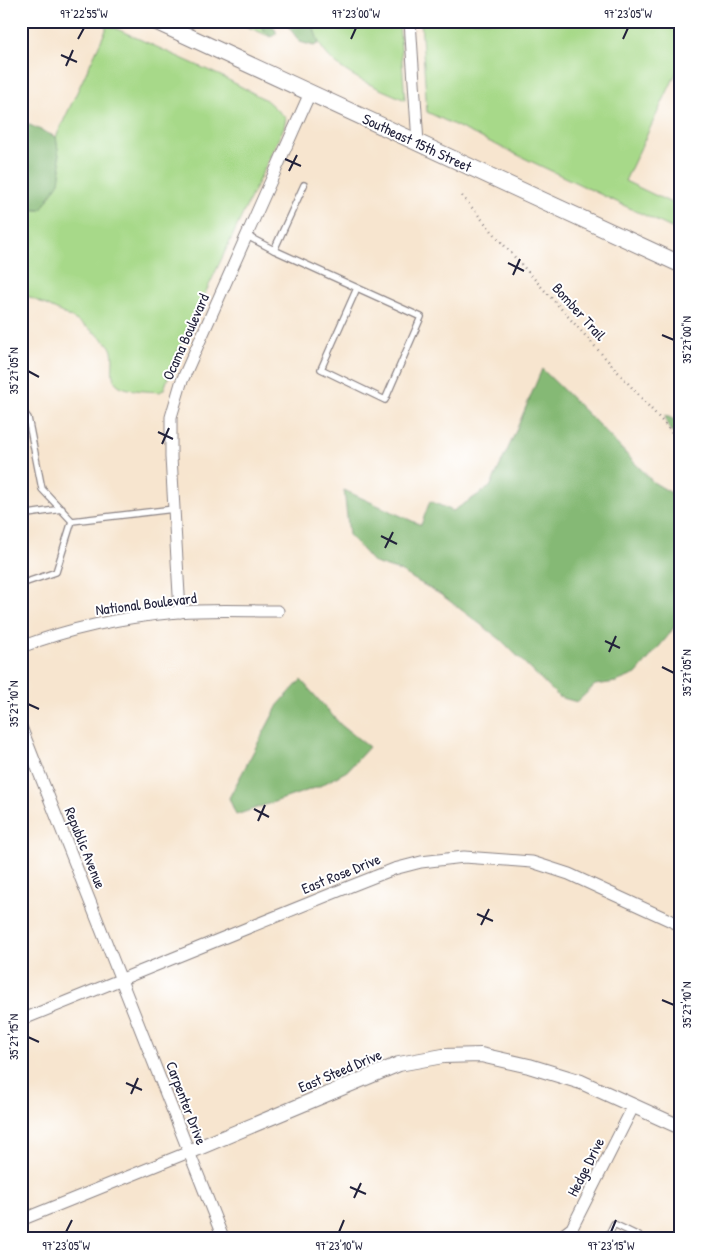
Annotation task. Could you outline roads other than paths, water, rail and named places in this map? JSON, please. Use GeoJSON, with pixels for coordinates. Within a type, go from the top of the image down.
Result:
{"type":"FeatureCollection","features":[{"type":"Feature","properties":{"kind":"main road","name":"Southeast 15th Street"},"geometry":{"type":"LineString","coordinates":[[156,21],[680,264]]}},
{"type":"Feature","properties":{"kind":"street"},"geometry":{"type":"LineString","coordinates":[[410,21],[418,143]]}},
{"type":"Feature","properties":{"kind":"street","name":"Ocama Boulevard"},"geometry":{"type":"LineString","coordinates":[[180,612],[171,457],[171,417],[181,383],[310,93]]}},
{"type":"Feature","properties":{"kind":"street","name":"National Boulevard"},"geometry":{"type":"LineString","coordinates":[[21,647],[101,622],[180,612],[278,611]]}},
{"type":"Feature","properties":{"kind":"street","name":"Republic Avenue"},"geometry":{"type":"LineString","coordinates":[[21,728],[121,980]]}},
{"type":"Feature","properties":{"kind":"street","name":"East Rose Drive"},"geometry":{"type":"LineString","coordinates":[[21,1020],[394,869],[421,862],[464,857],[532,862],[569,874],[680,925]]}},
{"type":"Feature","properties":{"kind":"street","name":"Carpenter Drive"},"geometry":{"type":"LineString","coordinates":[[121,980],[223,1238]]}},
{"type":"Feature","properties":{"kind":"street","name":"East Steed Drive"},"geometry":{"type":"LineString","coordinates":[[21,1220],[399,1064],[443,1056],[481,1056],[529,1066],[581,1082],[680,1127]]}},
{"type":"Feature","properties":{"kind":"street","name":"Hedge Drive"},"geometry":{"type":"LineString","coordinates":[[559,1238],[572,1228],[634,1105]]}},
{"type":"Feature","properties":{"kind":"lane"},"geometry":{"type":"LineString","coordinates":[[274,250],[304,185]]}},
{"type":"Feature","properties":{"kind":"lane"},"geometry":{"type":"LineString","coordinates":[[247,236],[421,317],[385,400],[320,369],[357,288]]}},
{"type":"Feature","properties":{"kind":"lane"},"geometry":{"type":"LineString","coordinates":[[21,409],[28,418],[42,489],[72,521]]}},
{"type":"Feature","properties":{"kind":"lane"},"geometry":{"type":"LineString","coordinates":[[21,515],[62,509]]}},
{"type":"Feature","properties":{"kind":"lane"},"geometry":{"type":"LineString","coordinates":[[72,521],[174,509]]}},
{"type":"Feature","properties":{"kind":"lane"},"geometry":{"type":"LineString","coordinates":[[21,584],[56,572],[72,521]]}},
{"type":"Feature","properties":{"kind":"lane"},"geometry":{"type":"LineString","coordinates":[[607,1238],[614,1224],[643,1238]]}}]}
